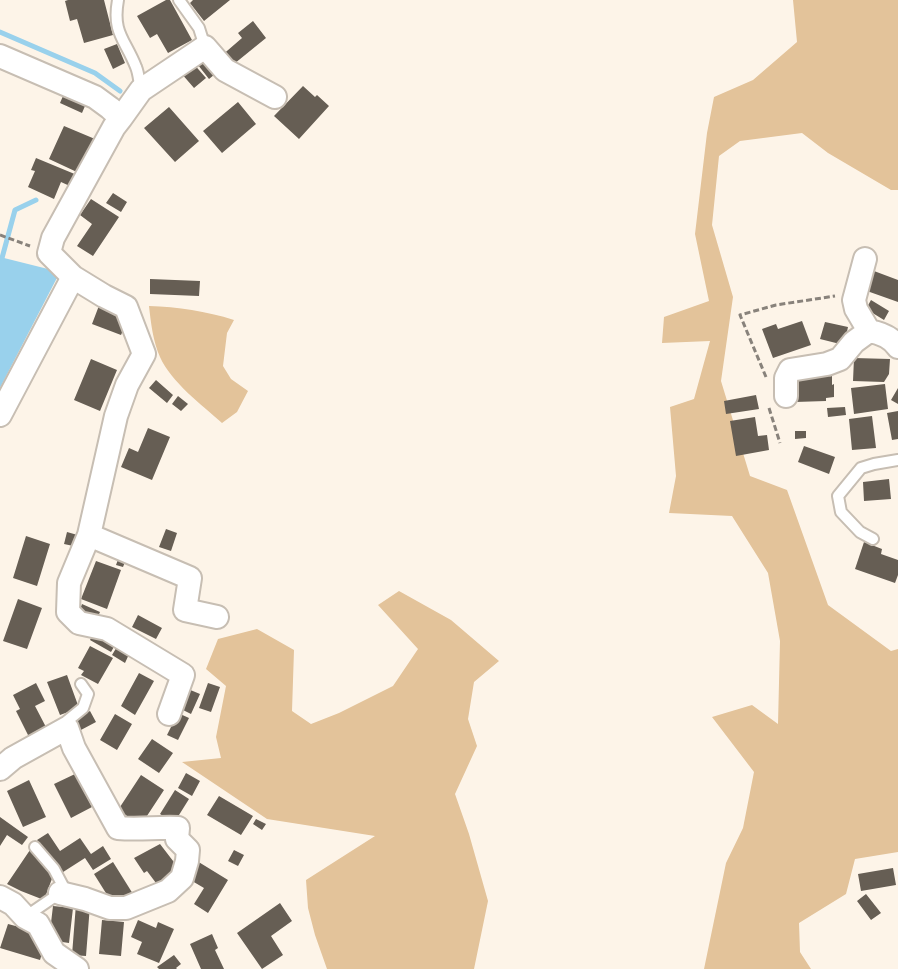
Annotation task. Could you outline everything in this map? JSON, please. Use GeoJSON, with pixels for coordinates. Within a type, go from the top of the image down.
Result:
{"type":"FeatureCollection","features":[{"type":"Feature","properties":{"kind":"street"},"geometry":{"type":"LineString","coordinates":[[169,714],[183,675],[107,629],[79,623],[68,612],[69,583],[89,535],[116,416],[127,385],[144,354],[126,307],[73,277],[49,253],[53,238],[114,127],[141,90],[205,47],[225,70],[275,97]]}},
{"type":"Feature","properties":{"kind":"street"},"geometry":{"type":"LineString","coordinates":[[0,56],[95,97],[121,118]]}},
{"type":"Feature","properties":{"kind":"street"},"geometry":{"type":"LineString","coordinates":[[865,259],[854,300],[856,309],[869,332]]}},
{"type":"Feature","properties":{"kind":"street"},"geometry":{"type":"LineString","coordinates":[[0,415],[73,277]]}},
{"type":"Feature","properties":{"kind":"street"},"geometry":{"type":"LineString","coordinates":[[777,401],[790,370],[840,360],[854,342],[869,332],[879,333],[889,338],[898,347]]}},
{"type":"Feature","properties":{"kind":"street"},"geometry":{"type":"LineString","coordinates":[[89,535],[190,578],[185,610],[217,617]]}},
{"type":"Feature","properties":{"kind":"street"},"geometry":{"type":"LineString","coordinates":[[0,769],[13,758],[67,728],[74,748],[118,828],[138,830],[178,828],[177,839],[188,850],[182,878],[168,891],[126,908],[110,908],[60,893]]}},
{"type":"Feature","properties":{"kind":"street"},"geometry":{"type":"LineString","coordinates":[[1,904],[13,904],[25,917],[38,924],[54,953],[77,969]]}},
{"type":"Feature","properties":{"kind":"lane"},"geometry":{"type":"LineString","coordinates":[[118,0],[117,29],[136,68],[141,90]]}},
{"type":"Feature","properties":{"kind":"lane"},"geometry":{"type":"LineString","coordinates":[[179,0],[199,28],[205,47]]}},
{"type":"Feature","properties":{"kind":"lane"},"geometry":{"type":"LineString","coordinates":[[873,539],[860,532],[841,512],[838,496],[861,468],[898,460]]}},
{"type":"Feature","properties":{"kind":"lane"},"geometry":{"type":"LineString","coordinates":[[67,728],[67,721],[83,708],[88,694],[81,684]]}},
{"type":"Feature","properties":{"kind":"lane"},"geometry":{"type":"LineString","coordinates":[[25,917],[60,893],[63,886],[54,869],[35,847]]}},
{"type":"Feature","properties":{"kind":"path"},"geometry":{"type":"LineString","coordinates":[[0,235],[19,242]]}},
{"type":"Feature","properties":{"kind":"path"},"geometry":{"type":"LineString","coordinates":[[767,380],[740,315],[776,305],[838,296],[854,300]]}},
{"type":"Feature","properties":{"kind":"path"},"geometry":{"type":"LineString","coordinates":[[777,401],[780,444]]}},
{"type":"Feature","properties":{"kind":"shaded area"},"geometry":{"type":"Polygon","coordinates":[[[793,0],[898,0],[898,190],[891,190],[828,153],[802,133],[740,141],[719,156],[712,225],[733,297],[721,381],[750,476],[787,490],[828,605],[891,651],[898,649],[898,852],[855,859],[846,894],[799,923],[800,952],[811,969],[704,969],[726,863],[743,828],[754,772],[712,717],[752,705],[778,724],[780,641],[768,573],[732,516],[669,513],[676,476],[670,407],[694,399],[710,341],[662,343],[664,317],[709,301],[695,234],[707,133],[714,97],[753,80],[797,42],[793,0]]]}},
{"type":"Feature","properties":{"kind":"shaded area"},"geometry":{"type":"Polygon","coordinates":[[[149,306],[192,310],[234,320],[227,333],[223,366],[231,379],[248,391],[237,412],[222,423],[188,393],[165,366],[156,345],[149,306]]]}},
{"type":"Feature","properties":{"kind":"shaded area"},"geometry":{"type":"Polygon","coordinates":[[[399,591],[451,620],[499,661],[474,682],[468,719],[477,746],[455,794],[488,901],[474,969],[327,969],[308,908],[306,880],[375,836],[267,819],[182,762],[221,758],[216,737],[226,686],[206,669],[218,639],[257,629],[294,650],[292,711],[311,724],[393,686],[418,649],[378,605],[399,591]]]}},
{"type":"Feature","properties":{"kind":"water"},"geometry":{"type":"Polygon","coordinates":[[[0,257],[60,272],[0,388],[0,257]]]}},
{"type":"Feature","properties":{"kind":"building"},"geometry":{"type":"Polygon","coordinates":[[[104,0],[113,35],[84,43],[77,19],[70,21],[65,1],[104,0]]]}},
{"type":"Feature","properties":{"kind":"building"},"geometry":{"type":"Polygon","coordinates":[[[170,0],[192,40],[168,53],[157,34],[150,38],[137,16],[170,0]]]}},
{"type":"Feature","properties":{"kind":"building"},"geometry":{"type":"Polygon","coordinates":[[[193,0],[230,0],[204,21],[190,3],[193,0]]]}},
{"type":"Feature","properties":{"kind":"building"},"geometry":{"type":"Polygon","coordinates":[[[253,21],[266,38],[229,68],[220,57],[242,38],[238,33],[253,21]]]}},
{"type":"Feature","properties":{"kind":"building"},"geometry":{"type":"Polygon","coordinates":[[[117,44],[125,63],[113,69],[104,49],[117,44]]]}},
{"type":"Feature","properties":{"kind":"building"},"geometry":{"type":"Polygon","coordinates":[[[209,56],[220,70],[209,79],[198,65],[209,56]]]}},
{"type":"Feature","properties":{"kind":"building"},"geometry":{"type":"Polygon","coordinates":[[[192,62],[206,78],[194,88],[181,73],[192,62]]]}},
{"type":"Feature","properties":{"kind":"building"},"geometry":{"type":"Polygon","coordinates":[[[303,86],[329,106],[299,139],[274,116],[303,86]]]}},
{"type":"Feature","properties":{"kind":"building"},"geometry":{"type":"Polygon","coordinates":[[[63,96],[85,106],[82,113],[60,103],[63,96]]]}},
{"type":"Feature","properties":{"kind":"building"},"geometry":{"type":"Polygon","coordinates":[[[238,102],[256,124],[222,153],[203,131],[238,102]]]}},
{"type":"Feature","properties":{"kind":"building"},"geometry":{"type":"Polygon","coordinates":[[[169,107],[199,141],[175,162],[144,128],[169,107]]]}},
{"type":"Feature","properties":{"kind":"building"},"geometry":{"type":"Polygon","coordinates":[[[64,126],[95,139],[79,173],[49,159],[64,126]]]}},
{"type":"Feature","properties":{"kind":"building"},"geometry":{"type":"Polygon","coordinates":[[[36,158],[77,175],[72,187],[61,182],[54,199],[28,187],[35,171],[31,170],[36,158]]]}},
{"type":"Feature","properties":{"kind":"building"},"geometry":{"type":"Polygon","coordinates":[[[113,193],[127,202],[121,212],[106,203],[113,193]]]}},
{"type":"Feature","properties":{"kind":"building"},"geometry":{"type":"Polygon","coordinates":[[[91,199],[119,217],[93,256],[77,246],[92,224],[80,215],[91,199]]]}},
{"type":"Feature","properties":{"kind":"building"},"geometry":{"type":"Polygon","coordinates":[[[874,271],[898,280],[898,302],[867,291],[874,271]]]}},
{"type":"Feature","properties":{"kind":"building"},"geometry":{"type":"Polygon","coordinates":[[[150,279],[200,281],[199,296],[150,294],[150,279]]]}},
{"type":"Feature","properties":{"kind":"building"},"geometry":{"type":"Polygon","coordinates":[[[871,300],[889,311],[884,320],[866,309],[871,300]]]}},
{"type":"Feature","properties":{"kind":"building"},"geometry":{"type":"Polygon","coordinates":[[[100,303],[128,319],[121,335],[92,324],[100,303]]]}},
{"type":"Feature","properties":{"kind":"building"},"geometry":{"type":"Polygon","coordinates":[[[802,321],[811,345],[773,358],[762,329],[776,324],[778,329],[802,321]]]}},
{"type":"Feature","properties":{"kind":"building"},"geometry":{"type":"Polygon","coordinates":[[[825,322],[848,327],[844,345],[820,339],[825,322]]]}},
{"type":"Feature","properties":{"kind":"building"},"geometry":{"type":"Polygon","coordinates":[[[854,358],[890,359],[889,374],[884,382],[853,381],[854,358]]]}},
{"type":"Feature","properties":{"kind":"building"},"geometry":{"type":"Polygon","coordinates":[[[91,359],[117,370],[100,411],[74,400],[91,359]]]}},
{"type":"Feature","properties":{"kind":"building"},"geometry":{"type":"Polygon","coordinates":[[[832,373],[834,397],[826,398],[826,401],[795,402],[794,374],[832,373]]]}},
{"type":"Feature","properties":{"kind":"building"},"geometry":{"type":"Polygon","coordinates":[[[156,380],[173,395],[167,403],[149,388],[156,380]]]}},
{"type":"Feature","properties":{"kind":"building"},"geometry":{"type":"Polygon","coordinates":[[[885,384],[888,409],[854,414],[851,388],[885,384]]]}},
{"type":"Feature","properties":{"kind":"building"},"geometry":{"type":"Polygon","coordinates":[[[898,388],[898,404],[891,400],[898,388]]]}},
{"type":"Feature","properties":{"kind":"building"},"geometry":{"type":"Polygon","coordinates":[[[756,395],[759,409],[726,414],[724,401],[756,395]]]}},
{"type":"Feature","properties":{"kind":"building"},"geometry":{"type":"Polygon","coordinates":[[[178,396],[188,404],[181,411],[172,404],[178,396]]]}},
{"type":"Feature","properties":{"kind":"building"},"geometry":{"type":"Polygon","coordinates":[[[845,407],[846,415],[828,417],[827,408],[845,407]]]}},
{"type":"Feature","properties":{"kind":"building"},"geometry":{"type":"Polygon","coordinates":[[[898,411],[898,439],[892,440],[887,413],[898,411]]]}},
{"type":"Feature","properties":{"kind":"building"},"geometry":{"type":"Polygon","coordinates":[[[872,416],[876,448],[852,450],[849,419],[872,416]]]}},
{"type":"Feature","properties":{"kind":"building"},"geometry":{"type":"Polygon","coordinates":[[[755,417],[758,436],[767,435],[769,450],[736,456],[730,421],[755,417]]]}},
{"type":"Feature","properties":{"kind":"building"},"geometry":{"type":"Polygon","coordinates":[[[148,428],[170,437],[152,480],[121,467],[129,448],[138,452],[148,428]]]}},
{"type":"Feature","properties":{"kind":"building"},"geometry":{"type":"Polygon","coordinates":[[[795,431],[806,431],[806,438],[795,439],[795,431]]]}},
{"type":"Feature","properties":{"kind":"building"},"geometry":{"type":"Polygon","coordinates":[[[804,446],[835,457],[829,474],[798,462],[804,446]]]}},
{"type":"Feature","properties":{"kind":"building"},"geometry":{"type":"Polygon","coordinates":[[[889,479],[891,499],[864,501],[863,482],[889,479]]]}},
{"type":"Feature","properties":{"kind":"building"},"geometry":{"type":"Polygon","coordinates":[[[166,529],[177,533],[171,551],[159,547],[166,529]]]}},
{"type":"Feature","properties":{"kind":"building"},"geometry":{"type":"Polygon","coordinates":[[[67,532],[81,536],[78,547],[64,544],[67,532]]]}},
{"type":"Feature","properties":{"kind":"building"},"geometry":{"type":"Polygon","coordinates":[[[26,536],[50,544],[37,586],[13,578],[26,536]]]}},
{"type":"Feature","properties":{"kind":"building"},"geometry":{"type":"Polygon","coordinates":[[[864,542],[882,549],[881,554],[898,560],[898,575],[895,583],[855,569],[864,542]]]}},
{"type":"Feature","properties":{"kind":"building"},"geometry":{"type":"Polygon","coordinates":[[[120,554],[127,557],[123,567],[116,565],[120,554]]]}},
{"type":"Feature","properties":{"kind":"building"},"geometry":{"type":"Polygon","coordinates":[[[96,561],[121,570],[107,609],[81,599],[96,561]]]}},
{"type":"Feature","properties":{"kind":"building"},"geometry":{"type":"Polygon","coordinates":[[[18,599],[42,608],[27,649],[3,641],[18,599]]]}},
{"type":"Feature","properties":{"kind":"building"},"geometry":{"type":"Polygon","coordinates":[[[82,604],[100,612],[96,621],[78,614],[82,604]]]}},
{"type":"Feature","properties":{"kind":"building"},"geometry":{"type":"Polygon","coordinates":[[[138,615],[162,628],[156,639],[132,627],[138,615]]]}},
{"type":"Feature","properties":{"kind":"building"},"geometry":{"type":"Polygon","coordinates":[[[94,632],[115,645],[111,652],[90,640],[94,632]]]}},
{"type":"Feature","properties":{"kind":"building"},"geometry":{"type":"Polygon","coordinates":[[[118,645],[130,652],[125,663],[112,655],[118,645]]]}},
{"type":"Feature","properties":{"kind":"building"},"geometry":{"type":"Polygon","coordinates":[[[90,646],[113,658],[98,684],[81,675],[84,671],[78,668],[90,646]]]}},
{"type":"Feature","properties":{"kind":"building"},"geometry":{"type":"Polygon","coordinates":[[[139,673],[154,681],[135,715],[121,706],[139,673]]]}},
{"type":"Feature","properties":{"kind":"building"},"geometry":{"type":"Polygon","coordinates":[[[67,675],[79,708],[60,715],[47,682],[67,675]]]}},
{"type":"Feature","properties":{"kind":"building"},"geometry":{"type":"Polygon","coordinates":[[[36,683],[45,701],[35,706],[47,729],[29,737],[16,711],[20,709],[13,695],[36,683]]]}},
{"type":"Feature","properties":{"kind":"building"},"geometry":{"type":"Polygon","coordinates":[[[208,683],[220,687],[211,712],[199,708],[208,683]]]}},
{"type":"Feature","properties":{"kind":"building"},"geometry":{"type":"Polygon","coordinates":[[[188,689],[200,694],[191,714],[179,708],[188,689]]]}},
{"type":"Feature","properties":{"kind":"building"},"geometry":{"type":"Polygon","coordinates":[[[90,711],[96,722],[79,731],[73,720],[90,711]]]}},
{"type":"Feature","properties":{"kind":"building"},"geometry":{"type":"Polygon","coordinates":[[[178,713],[189,718],[178,740],[167,735],[178,713]]]}},
{"type":"Feature","properties":{"kind":"building"},"geometry":{"type":"Polygon","coordinates":[[[115,714],[132,724],[117,750],[100,740],[115,714]]]}},
{"type":"Feature","properties":{"kind":"building"},"geometry":{"type":"Polygon","coordinates":[[[152,739],[173,753],[159,773],[138,759],[152,739]]]}},
{"type":"Feature","properties":{"kind":"building"},"geometry":{"type":"Polygon","coordinates":[[[186,773],[200,781],[192,796],[178,788],[186,773]]]}},
{"type":"Feature","properties":{"kind":"building"},"geometry":{"type":"Polygon","coordinates":[[[75,774],[92,807],[71,818],[54,784],[75,774]]]}},
{"type":"Feature","properties":{"kind":"building"},"geometry":{"type":"Polygon","coordinates":[[[141,775],[164,790],[141,825],[118,810],[141,775]]]}},
{"type":"Feature","properties":{"kind":"building"},"geometry":{"type":"Polygon","coordinates":[[[29,780],[46,817],[23,827],[7,791],[29,780]]]}},
{"type":"Feature","properties":{"kind":"building"},"geometry":{"type":"Polygon","coordinates":[[[175,790],[189,799],[174,823],[160,814],[175,790]]]}},
{"type":"Feature","properties":{"kind":"building"},"geometry":{"type":"Polygon","coordinates":[[[219,796],[253,816],[241,835],[207,815],[219,796]]]}},
{"type":"Feature","properties":{"kind":"building"},"geometry":{"type":"Polygon","coordinates":[[[0,817],[28,837],[22,845],[7,835],[0,846],[0,817]]]}},
{"type":"Feature","properties":{"kind":"building"},"geometry":{"type":"Polygon","coordinates":[[[256,819],[266,824],[262,830],[253,824],[256,819]]]}},
{"type":"Feature","properties":{"kind":"building"},"geometry":{"type":"Polygon","coordinates":[[[48,833],[60,851],[80,838],[91,854],[103,846],[111,859],[93,870],[85,858],[60,874],[37,840],[48,833]]]}},
{"type":"Feature","properties":{"kind":"building"},"geometry":{"type":"Polygon","coordinates":[[[160,844],[180,870],[159,887],[147,871],[144,873],[134,858],[160,844]]]}},
{"type":"Feature","properties":{"kind":"building"},"geometry":{"type":"Polygon","coordinates":[[[30,850],[53,876],[44,900],[7,884],[30,850]]]}},
{"type":"Feature","properties":{"kind":"building"},"geometry":{"type":"Polygon","coordinates":[[[234,850],[244,855],[238,866],[228,861],[234,850]]]}},
{"type":"Feature","properties":{"kind":"building"},"geometry":{"type":"Polygon","coordinates":[[[197,861],[228,880],[208,913],[194,904],[204,888],[187,878],[197,861]]]}},
{"type":"Feature","properties":{"kind":"building"},"geometry":{"type":"Polygon","coordinates":[[[113,862],[133,894],[114,906],[94,874],[113,862]]]}},
{"type":"Feature","properties":{"kind":"building"},"geometry":{"type":"Polygon","coordinates":[[[893,868],[896,885],[861,891],[858,874],[893,868]]]}},
{"type":"Feature","properties":{"kind":"building"},"geometry":{"type":"Polygon","coordinates":[[[866,894],[881,913],[871,920],[857,901],[866,894]]]}},
{"type":"Feature","properties":{"kind":"building"},"geometry":{"type":"Polygon","coordinates":[[[280,903],[292,921],[271,936],[283,955],[262,969],[237,933],[280,903]]]}},
{"type":"Feature","properties":{"kind":"building"},"geometry":{"type":"Polygon","coordinates":[[[76,904],[90,905],[86,956],[72,955],[76,904]]]}},
{"type":"Feature","properties":{"kind":"building"},"geometry":{"type":"Polygon","coordinates":[[[53,906],[73,908],[69,943],[49,940],[53,906]]]}},
{"type":"Feature","properties":{"kind":"building"},"geometry":{"type":"Polygon","coordinates":[[[102,920],[124,922],[121,956],[99,954],[102,920]]]}},
{"type":"Feature","properties":{"kind":"building"},"geometry":{"type":"Polygon","coordinates":[[[138,920],[156,928],[158,922],[174,929],[159,963],[137,954],[142,942],[131,937],[138,920]]]}},
{"type":"Feature","properties":{"kind":"building"},"geometry":{"type":"Polygon","coordinates":[[[8,924],[42,933],[44,947],[40,960],[0,948],[8,924]]]}},
{"type":"Feature","properties":{"kind":"building"},"geometry":{"type":"Polygon","coordinates":[[[212,934],[218,948],[215,950],[224,969],[201,969],[190,944],[212,934]]]}},
{"type":"Feature","properties":{"kind":"building"},"geometry":{"type":"Polygon","coordinates":[[[174,955],[181,964],[177,969],[157,967],[174,955]]]}},
{"type":"Feature","properties":{"kind":"waterway"},"geometry":{"type":"LineString","coordinates":[[0,32],[95,73],[120,91]]}},
{"type":"Feature","properties":{"kind":"waterway"},"geometry":{"type":"LineString","coordinates":[[2,258],[15,210],[36,200]]}}]}
